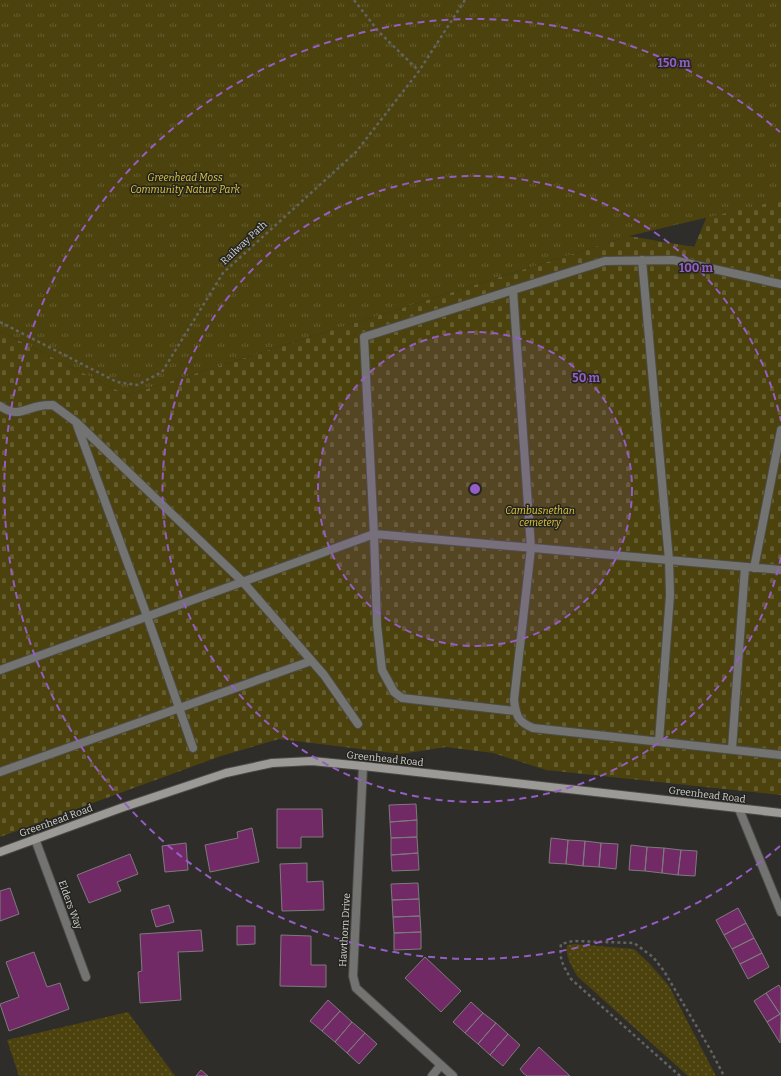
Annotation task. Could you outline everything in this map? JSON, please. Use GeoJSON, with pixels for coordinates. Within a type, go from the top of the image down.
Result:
{"type":"FeatureCollection","features":[{"type":"Feature","properties":{"kind":"street"},"geometry":{"type":"LineString","coordinates":[[642,260],[669,560],[670,595],[659,742]]}},
{"type":"Feature","properties":{"kind":"street"},"geometry":{"type":"LineString","coordinates":[[515,711],[402,698],[394,692],[382,670],[377,625],[364,337],[606,261],[673,260],[781,284]]}},
{"type":"Feature","properties":{"kind":"street"},"geometry":{"type":"LineString","coordinates":[[514,290],[530,548],[514,700],[515,711],[523,724],[533,728],[781,754]]}},
{"type":"Feature","properties":{"kind":"street"},"geometry":{"type":"LineString","coordinates":[[0,406],[8,410],[22,412],[39,406],[53,405],[76,422],[243,582],[324,675],[358,724]]}},
{"type":"Feature","properties":{"kind":"street"},"geometry":{"type":"LineString","coordinates":[[76,422],[193,748]]}},
{"type":"Feature","properties":{"kind":"street"},"geometry":{"type":"LineString","coordinates":[[754,568],[781,430]]}},
{"type":"Feature","properties":{"kind":"street"},"geometry":{"type":"LineString","coordinates":[[0,670],[374,534],[781,570]]}},
{"type":"Feature","properties":{"kind":"street"},"geometry":{"type":"LineString","coordinates":[[732,749],[745,567]]}},
{"type":"Feature","properties":{"kind":"street"},"geometry":{"type":"LineString","coordinates":[[0,772],[311,660]]}},
{"type":"Feature","properties":{"kind":"street","name":"Greenhead Road"},"geometry":{"type":"LineString","coordinates":[[0,852],[121,808],[226,773],[272,763],[312,761],[781,813]]}},
{"type":"Feature","properties":{"kind":"street","name":"Hawthorn Drive"},"geometry":{"type":"LineString","coordinates":[[363,766],[353,976],[356,988],[440,1066],[453,1076]]}},
{"type":"Feature","properties":{"kind":"street"},"geometry":{"type":"LineString","coordinates":[[739,809],[781,912]]}},
{"type":"Feature","properties":{"kind":"street","name":"Elders Way"},"geometry":{"type":"LineString","coordinates":[[35,839],[86,978]]}},
{"type":"Feature","properties":{"kind":"street"},"geometry":{"type":"LineString","coordinates":[[432,1076],[440,1066]]}},
{"type":"Feature","properties":{"kind":"path"},"geometry":{"type":"LineString","coordinates":[[354,0],[379,32],[419,71]]}},
{"type":"Feature","properties":{"kind":"path","name":"Railway Path"},"geometry":{"type":"LineString","coordinates":[[0,322],[117,382],[137,384],[162,372],[223,273],[356,152],[419,71],[465,0]]}},
{"type":"Feature","properties":{"kind":"path"},"geometry":{"type":"LineString","coordinates":[[680,1076],[571,978],[563,965],[560,955],[561,944],[573,941],[634,943],[653,957],[664,971],[710,1049],[724,1076]]}},
{"type":"Feature","properties":{"kind":"green space","name":"Greenhead Moss Community Nature Park"},"geometry":{"type":"Polygon","coordinates":[[[0,0],[781,0],[781,200],[629,236],[127,395],[0,331],[0,0]]]}},
{"type":"Feature","properties":{"kind":"green space","name":"Cambusnethan cemetery"},"geometry":{"type":"Polygon","coordinates":[[[721,183],[781,194],[781,795],[546,770],[493,753],[446,747],[401,754],[279,739],[221,756],[0,837],[0,331],[127,395],[629,236],[694,247],[721,183]]]}},
{"type":"Feature","properties":{"kind":"green space"},"geometry":{"type":"Polygon","coordinates":[[[575,944],[634,949],[650,964],[669,986],[716,1076],[688,1076],[577,976],[567,954],[567,945],[575,944]]]}},
{"type":"Feature","properties":{"kind":"green space"},"geometry":{"type":"Polygon","coordinates":[[[128,1012],[175,1076],[19,1076],[7,1040],[128,1012]]]}},
{"type":"Feature","properties":{"kind":"building"},"geometry":{"type":"Polygon","coordinates":[[[416,804],[417,820],[390,822],[389,805],[416,804]]]}},
{"type":"Feature","properties":{"kind":"building"},"geometry":{"type":"Polygon","coordinates":[[[277,809],[322,809],[323,837],[301,837],[301,848],[277,848],[277,809]]]}},
{"type":"Feature","properties":{"kind":"building"},"geometry":{"type":"Polygon","coordinates":[[[417,820],[417,837],[391,838],[390,822],[417,820]]]}},
{"type":"Feature","properties":{"kind":"building"},"geometry":{"type":"Polygon","coordinates":[[[252,828],[259,862],[210,872],[205,845],[238,838],[237,832],[252,828]]]}},
{"type":"Feature","properties":{"kind":"building"},"geometry":{"type":"Polygon","coordinates":[[[417,837],[418,853],[391,855],[391,838],[417,837]]]}},
{"type":"Feature","properties":{"kind":"building"},"geometry":{"type":"Polygon","coordinates":[[[551,838],[568,840],[566,864],[549,863],[551,838]]]}},
{"type":"Feature","properties":{"kind":"building"},"geometry":{"type":"Polygon","coordinates":[[[568,840],[585,841],[583,866],[566,864],[568,840]]]}},
{"type":"Feature","properties":{"kind":"building"},"geometry":{"type":"Polygon","coordinates":[[[585,841],[601,843],[599,867],[583,866],[585,841]]]}},
{"type":"Feature","properties":{"kind":"building"},"geometry":{"type":"Polygon","coordinates":[[[186,843],[188,870],[165,872],[162,846],[186,843]]]}},
{"type":"Feature","properties":{"kind":"building"},"geometry":{"type":"Polygon","coordinates":[[[601,843],[618,844],[616,869],[599,867],[601,843]]]}},
{"type":"Feature","properties":{"kind":"building"},"geometry":{"type":"Polygon","coordinates":[[[631,845],[647,847],[645,871],[629,870],[631,845]]]}},
{"type":"Feature","properties":{"kind":"building"},"geometry":{"type":"Polygon","coordinates":[[[647,847],[664,848],[662,873],[645,871],[647,847]]]}},
{"type":"Feature","properties":{"kind":"building"},"geometry":{"type":"Polygon","coordinates":[[[664,848],[681,850],[678,875],[662,873],[664,848]]]}},
{"type":"Feature","properties":{"kind":"building"},"geometry":{"type":"Polygon","coordinates":[[[681,850],[697,851],[695,876],[678,875],[681,850]]]}},
{"type":"Feature","properties":{"kind":"building"},"geometry":{"type":"Polygon","coordinates":[[[418,853],[419,870],[392,871],[391,855],[418,853]]]}},
{"type":"Feature","properties":{"kind":"building"},"geometry":{"type":"Polygon","coordinates":[[[130,854],[138,874],[117,882],[121,891],[89,903],[77,875],[130,854]]]}},
{"type":"Feature","properties":{"kind":"building"},"geometry":{"type":"Polygon","coordinates":[[[307,863],[307,882],[323,881],[324,910],[282,911],[280,864],[307,863]]]}},
{"type":"Feature","properties":{"kind":"building"},"geometry":{"type":"Polygon","coordinates":[[[418,883],[419,899],[392,900],[391,884],[418,883]]]}},
{"type":"Feature","properties":{"kind":"building"},"geometry":{"type":"Polygon","coordinates":[[[10,888],[19,914],[0,921],[0,891],[10,888]]]}},
{"type":"Feature","properties":{"kind":"building"},"geometry":{"type":"Polygon","coordinates":[[[419,899],[420,916],[393,917],[392,900],[419,899]]]}},
{"type":"Feature","properties":{"kind":"building"},"geometry":{"type":"Polygon","coordinates":[[[169,905],[174,922],[156,927],[151,910],[169,905]]]}},
{"type":"Feature","properties":{"kind":"building"},"geometry":{"type":"Polygon","coordinates":[[[738,908],[746,923],[724,935],[716,920],[738,908]]]}},
{"type":"Feature","properties":{"kind":"building"},"geometry":{"type":"Polygon","coordinates":[[[420,916],[421,932],[394,933],[393,917],[420,916]]]}},
{"type":"Feature","properties":{"kind":"building"},"geometry":{"type":"Polygon","coordinates":[[[746,923],[754,938],[732,949],[724,935],[746,923]]]}},
{"type":"Feature","properties":{"kind":"building"},"geometry":{"type":"Polygon","coordinates":[[[237,926],[255,926],[255,944],[237,945],[237,926]]]}},
{"type":"Feature","properties":{"kind":"building"},"geometry":{"type":"Polygon","coordinates":[[[201,930],[203,951],[178,952],[181,1000],[140,1003],[138,972],[142,971],[140,934],[201,930]]]}},
{"type":"Feature","properties":{"kind":"building"},"geometry":{"type":"Polygon","coordinates":[[[421,932],[421,949],[394,950],[394,933],[421,932]]]}},
{"type":"Feature","properties":{"kind":"building"},"geometry":{"type":"Polygon","coordinates":[[[281,935],[311,936],[311,965],[326,965],[326,987],[280,986],[281,935]]]}},
{"type":"Feature","properties":{"kind":"building"},"geometry":{"type":"Polygon","coordinates":[[[754,938],[762,953],[740,964],[732,949],[754,938]]]}},
{"type":"Feature","properties":{"kind":"building"},"geometry":{"type":"Polygon","coordinates":[[[34,952],[47,987],[60,983],[69,1009],[9,1031],[0,1004],[19,997],[6,962],[34,952]]]}},
{"type":"Feature","properties":{"kind":"building"},"geometry":{"type":"Polygon","coordinates":[[[762,953],[769,967],[748,979],[740,964],[762,953]]]}},
{"type":"Feature","properties":{"kind":"building"},"geometry":{"type":"Polygon","coordinates":[[[425,957],[461,991],[441,1012],[405,978],[425,957]]]}},
{"type":"Feature","properties":{"kind":"building"},"geometry":{"type":"Polygon","coordinates":[[[779,985],[781,989],[780,1014],[766,993],[779,985]]]}},
{"type":"Feature","properties":{"kind":"building"},"geometry":{"type":"Polygon","coordinates":[[[766,993],[780,1014],[767,1022],[754,1001],[766,993]]]}},
{"type":"Feature","properties":{"kind":"building"},"geometry":{"type":"Polygon","coordinates":[[[328,1000],[340,1011],[322,1031],[310,1021],[328,1000]]]}},
{"type":"Feature","properties":{"kind":"building"},"geometry":{"type":"Polygon","coordinates":[[[471,1002],[483,1013],[465,1033],[453,1022],[471,1002]]]}},
{"type":"Feature","properties":{"kind":"building"},"geometry":{"type":"Polygon","coordinates":[[[340,1011],[352,1022],[335,1042],[322,1031],[340,1011]]]}},
{"type":"Feature","properties":{"kind":"building"},"geometry":{"type":"Polygon","coordinates":[[[483,1013],[496,1023],[478,1044],[465,1033],[483,1013]]]}},
{"type":"Feature","properties":{"kind":"building"},"geometry":{"type":"Polygon","coordinates":[[[780,1014],[781,1016],[780,1043],[767,1022],[780,1014]]]}},
{"type":"Feature","properties":{"kind":"building"},"geometry":{"type":"Polygon","coordinates":[[[352,1022],[365,1033],[347,1053],[335,1042],[352,1022]]]}},
{"type":"Feature","properties":{"kind":"building"},"geometry":{"type":"Polygon","coordinates":[[[496,1023],[508,1034],[490,1055],[478,1044],[496,1023]]]}},
{"type":"Feature","properties":{"kind":"building"},"geometry":{"type":"Polygon","coordinates":[[[365,1033],[377,1044],[359,1064],[347,1053],[365,1033]]]}},
{"type":"Feature","properties":{"kind":"building"},"geometry":{"type":"Polygon","coordinates":[[[508,1034],[520,1045],[503,1066],[490,1055],[508,1034]]]}},
{"type":"Feature","properties":{"kind":"building"},"geometry":{"type":"Polygon","coordinates":[[[539,1047],[570,1076],[527,1076],[523,1073],[520,1069],[539,1047]]]}},
{"type":"Feature","properties":{"kind":"building"},"geometry":{"type":"Polygon","coordinates":[[[201,1070],[208,1076],[196,1076],[201,1070]]]}}]}
